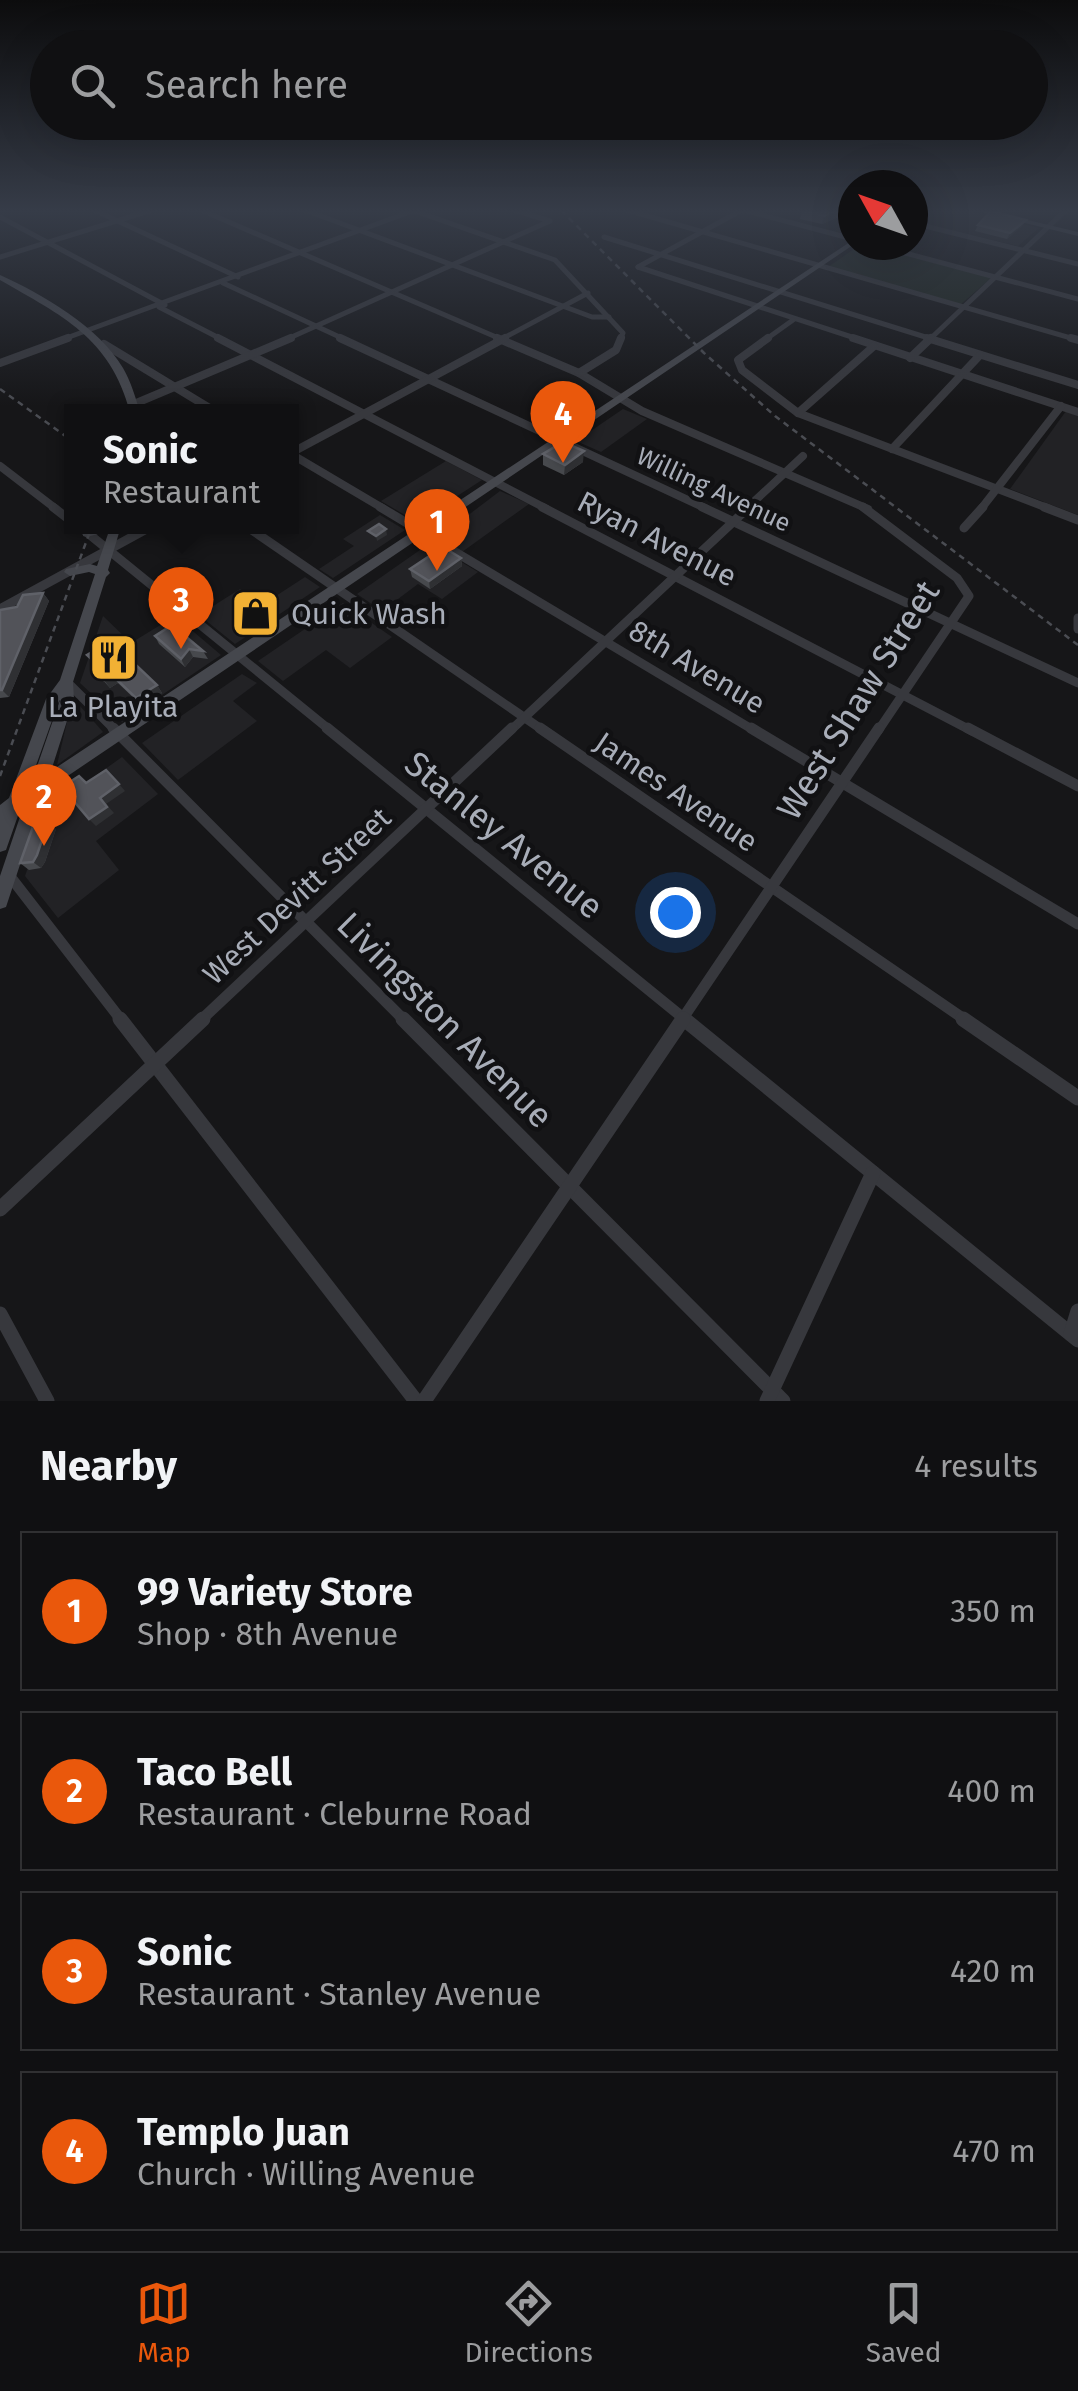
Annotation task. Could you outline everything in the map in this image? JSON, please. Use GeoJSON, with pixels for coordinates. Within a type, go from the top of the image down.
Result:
{"type":"FeatureCollection","features":[{"type":"Feature","properties":{"kind":"main road"},"geometry":{"type":"LineString","coordinates":[[4,815],[800,275]]}},
{"type":"Feature","properties":{"kind":"main road"},"geometry":{"type":"LineString","coordinates":[[0,277],[104,344],[116,361],[133,404]]}},
{"type":"Feature","properties":{"kind":"main road"},"geometry":{"type":"LineString","coordinates":[[0,845],[4,815],[53,699],[66,682],[113,534]]}},
{"type":"Feature","properties":{"kind":"main road"},"geometry":{"type":"LineString","coordinates":[[70,572],[90,568],[104,573]]}},
{"type":"Feature","properties":{"kind":"main road"},"geometry":{"type":"LineString","coordinates":[[0,901],[67,699],[66,682]]}},
{"type":"Feature","properties":{"kind":"street","name":"Ryan Avenue"},"geometry":{"type":"LineString","coordinates":[[107,275],[252,356],[1078,786]]}},
{"type":"Feature","properties":{"kind":"street"},"geometry":{"type":"LineString","coordinates":[[0,364],[242,275]]}},
{"type":"Feature","properties":{"kind":"street"},"geometry":{"type":"LineString","coordinates":[[351,275],[579,373],[618,398],[784,473]]}},
{"type":"Feature","properties":{"kind":"street"},"geometry":{"type":"LineString","coordinates":[[144,404],[430,275]]}},
{"type":"Feature","properties":{"kind":"street"},"geometry":{"type":"LineString","coordinates":[[481,275],[592,317],[609,317]]}},
{"type":"Feature","properties":{"kind":"street"},"geometry":{"type":"LineString","coordinates":[[571,275],[624,333],[621,345],[579,373]]}},
{"type":"Feature","properties":{"kind":"street"},"geometry":{"type":"LineString","coordinates":[[662,275],[1078,412]]}},
{"type":"Feature","properties":{"kind":"street"},"geometry":{"type":"LineString","coordinates":[[724,275],[1078,386]]}},
{"type":"Feature","properties":{"kind":"street"},"geometry":{"type":"LineString","coordinates":[[856,275],[1078,340]]}},
{"type":"Feature","properties":{"kind":"street"},"geometry":{"type":"LineString","coordinates":[[990,275],[1078,299]]}},
{"type":"Feature","properties":{"kind":"street"},"geometry":{"type":"LineString","coordinates":[[910,358],[996,277]]}},
{"type":"Feature","properties":{"kind":"street","name":"Willing Avenue"},"geometry":{"type":"LineString","coordinates":[[224,282],[1078,683]]}},
{"type":"Feature","properties":{"kind":"street"},"geometry":{"type":"LineString","coordinates":[[299,449],[588,292]]}},
{"type":"Feature","properties":{"kind":"street"},"geometry":{"type":"LineString","coordinates":[[793,320],[738,360],[742,370],[798,413],[1078,520]]}},
{"type":"Feature","properties":{"kind":"street"},"geometry":{"type":"LineString","coordinates":[[104,344],[202,404]]}},
{"type":"Feature","properties":{"kind":"street"},"geometry":{"type":"LineString","coordinates":[[798,413],[874,346]]}},
{"type":"Feature","properties":{"kind":"street"},"geometry":{"type":"LineString","coordinates":[[892,449],[980,355]]}},
{"type":"Feature","properties":{"kind":"street"},"geometry":{"type":"LineString","coordinates":[[116,361],[139,364]]}},
{"type":"Feature","properties":{"kind":"street"},"geometry":{"type":"LineString","coordinates":[[964,528],[1000,490],[1061,406]]}},
{"type":"Feature","properties":{"kind":"street","name":"West Devitt Street"},"geometry":{"type":"LineString","coordinates":[[0,1208],[803,456]]}},
{"type":"Feature","properties":{"kind":"street","name":"8th Avenue"},"geometry":{"type":"LineString","coordinates":[[299,458],[1078,924]]}},
{"type":"Feature","properties":{"kind":"street"},"geometry":{"type":"LineString","coordinates":[[1,467],[64,516]]}},
{"type":"Feature","properties":{"kind":"street","name":"West Shaw Street"},"geometry":{"type":"LineString","coordinates":[[424,1401],[968,596],[957,578],[866,508],[784,473]]}},
{"type":"Feature","properties":{"kind":"street","name":"Stanley Avenue"},"geometry":{"type":"LineString","coordinates":[[88,534],[1075,1337]]}},
{"type":"Feature","properties":{"kind":"street"},"geometry":{"type":"LineString","coordinates":[[0,609],[138,534]]}},
{"type":"Feature","properties":{"kind":"street","name":"James Avenue"},"geometry":{"type":"LineString","coordinates":[[258,534],[1078,1098]]}},
{"type":"Feature","properties":{"kind":"street","name":"Livingston Avenue"},"geometry":{"type":"LineString","coordinates":[[66,682],[774,1397]]}},
{"type":"Feature","properties":{"kind":"street"},"geometry":{"type":"LineString","coordinates":[[10,875],[416,1401]]}},
{"type":"Feature","properties":{"kind":"street"},"geometry":{"type":"LineString","coordinates":[[774,1397],[873,1173]]}},
{"type":"Feature","properties":{"kind":"street"},"geometry":{"type":"LineString","coordinates":[[1075,1337],[1078,1311]]}},
{"type":"Feature","properties":{"kind":"street"},"geometry":{"type":"LineString","coordinates":[[0,1314],[46,1401]]}},
{"type":"Feature","properties":{"kind":"shaded area"},"geometry":{"type":"Polygon","coordinates":[[[857,275],[981,275],[991,278],[960,305],[857,275]]]}},
{"type":"Feature","properties":{"kind":"shaded area"},"geometry":{"type":"Polygon","coordinates":[[[623,409],[647,419],[601,452],[576,441],[623,409]]]}},
{"type":"Feature","properties":{"kind":"shaded area"},"geometry":{"type":"Polygon","coordinates":[[[1066,411],[1078,415],[1078,515],[1010,489],[1066,411]]]}},
{"type":"Feature","properties":{"kind":"shaded area"},"geometry":{"type":"Polygon","coordinates":[[[446,461],[482,480],[417,522],[381,501],[446,461]]]}},
{"type":"Feature","properties":{"kind":"shaded area"},"geometry":{"type":"Polygon","coordinates":[[[500,491],[529,504],[462,552],[438,538],[500,491]]]}},
{"type":"Feature","properties":{"kind":"shaded area"},"geometry":{"type":"Polygon","coordinates":[[[380,515],[405,530],[333,578],[319,569],[354,546],[343,539],[380,515]]]}},
{"type":"Feature","properties":{"kind":"shaded area"},"geometry":{"type":"Polygon","coordinates":[[[430,543],[478,572],[442,599],[418,584],[382,611],[357,594],[430,543]]]}},
{"type":"Feature","properties":{"kind":"shaded area"},"geometry":{"type":"Polygon","coordinates":[[[305,577],[320,587],[235,644],[199,615],[240,589],[262,605],[305,577]]]}},
{"type":"Feature","properties":{"kind":"shaded area"},"geometry":{"type":"Polygon","coordinates":[[[343,603],[392,637],[350,668],[326,650],[283,681],[258,661],[343,603]]]}},
{"type":"Feature","properties":{"kind":"shaded area"},"geometry":{"type":"Polygon","coordinates":[[[103,616],[131,643],[175,616],[221,655],[122,722],[80,683],[103,616]]]}},
{"type":"Feature","properties":{"kind":"shaded area"},"geometry":{"type":"Polygon","coordinates":[[[242,674],[257,683],[233,701],[257,721],[178,780],[142,743],[242,674]]]}},
{"type":"Feature","properties":{"kind":"shaded area"},"geometry":{"type":"Polygon","coordinates":[[[80,706],[103,732],[57,765],[70,709],[80,706]]]}},
{"type":"Feature","properties":{"kind":"shaded area"},"geometry":{"type":"Polygon","coordinates":[[[122,757],[158,794],[96,841],[119,870],[58,918],[25,876],[48,810],[122,757]]]}},
{"type":"Feature","properties":{"kind":"building"},"geometry":{"type":"Polygon","coordinates":[[[563,442],[584,451],[565,465],[543,454],[563,442]]]}},
{"type":"Feature","properties":{"kind":"building"},"geometry":{"type":"Polygon","coordinates":[[[379,524],[386,529],[376,536],[368,531],[379,524]]]}},
{"type":"Feature","properties":{"kind":"building"},"geometry":{"type":"Polygon","coordinates":[[[443,547],[461,558],[429,581],[410,569],[443,547]]]}},
{"type":"Feature","properties":{"kind":"building"},"geometry":{"type":"Polygon","coordinates":[[[43,593],[0,690],[0,610],[17,607],[23,595],[43,593]]]}},
{"type":"Feature","properties":{"kind":"building"},"geometry":{"type":"Polygon","coordinates":[[[251,596],[266,606],[254,617],[237,605],[251,596]]]}},
{"type":"Feature","properties":{"kind":"building"},"geometry":{"type":"Polygon","coordinates":[[[172,625],[203,651],[189,649],[181,659],[155,636],[172,625]]]}},
{"type":"Feature","properties":{"kind":"building"},"geometry":{"type":"Polygon","coordinates":[[[114,639],[122,647],[119,649],[157,685],[136,698],[112,675],[104,680],[94,670],[100,667],[87,655],[114,639]]]}},
{"type":"Feature","properties":{"kind":"building"},"geometry":{"type":"Polygon","coordinates":[[[106,770],[119,784],[100,798],[107,807],[89,819],[62,787],[79,776],[86,783],[106,770]]]}},
{"type":"Feature","properties":{"kind":"building"},"geometry":{"type":"Polygon","coordinates":[[[48,822],[33,862],[20,863],[34,824],[48,822]]]}},
{"type":"Feature","properties":{"kind":"railway"},"geometry":{"type":"LineString","coordinates":[[626,275],[704,353],[775,416],[1078,645]]}},
{"type":"Feature","properties":{"kind":"railway"},"geometry":{"type":"LineString","coordinates":[[0,389],[64,435]]}},
{"type":"Feature","properties":{"kind":"railway"},"geometry":{"type":"LineString","coordinates":[[0,776],[89,534]]}},
{"type":"Feature","properties":{"kind":"place","name":"Templo Juan"},"geometry":{"type":"Point","coordinates":[563,463]}},
{"type":"Feature","properties":{"kind":"place","name":"99 Variety Store"},"geometry":{"type":"Point","coordinates":[437,571]}},
{"type":"Feature","properties":{"kind":"place","name":"Quick Wash"},"geometry":{"type":"Point","coordinates":[256,614]}},
{"type":"Feature","properties":{"kind":"place","name":"Sonic"},"geometry":{"type":"Point","coordinates":[181,649]}},
{"type":"Feature","properties":{"kind":"place","name":"La Playita"},"geometry":{"type":"Point","coordinates":[113,658]}},
{"type":"Feature","properties":{"kind":"place","name":"Taco Bell"},"geometry":{"type":"Point","coordinates":[44,846]}}]}
